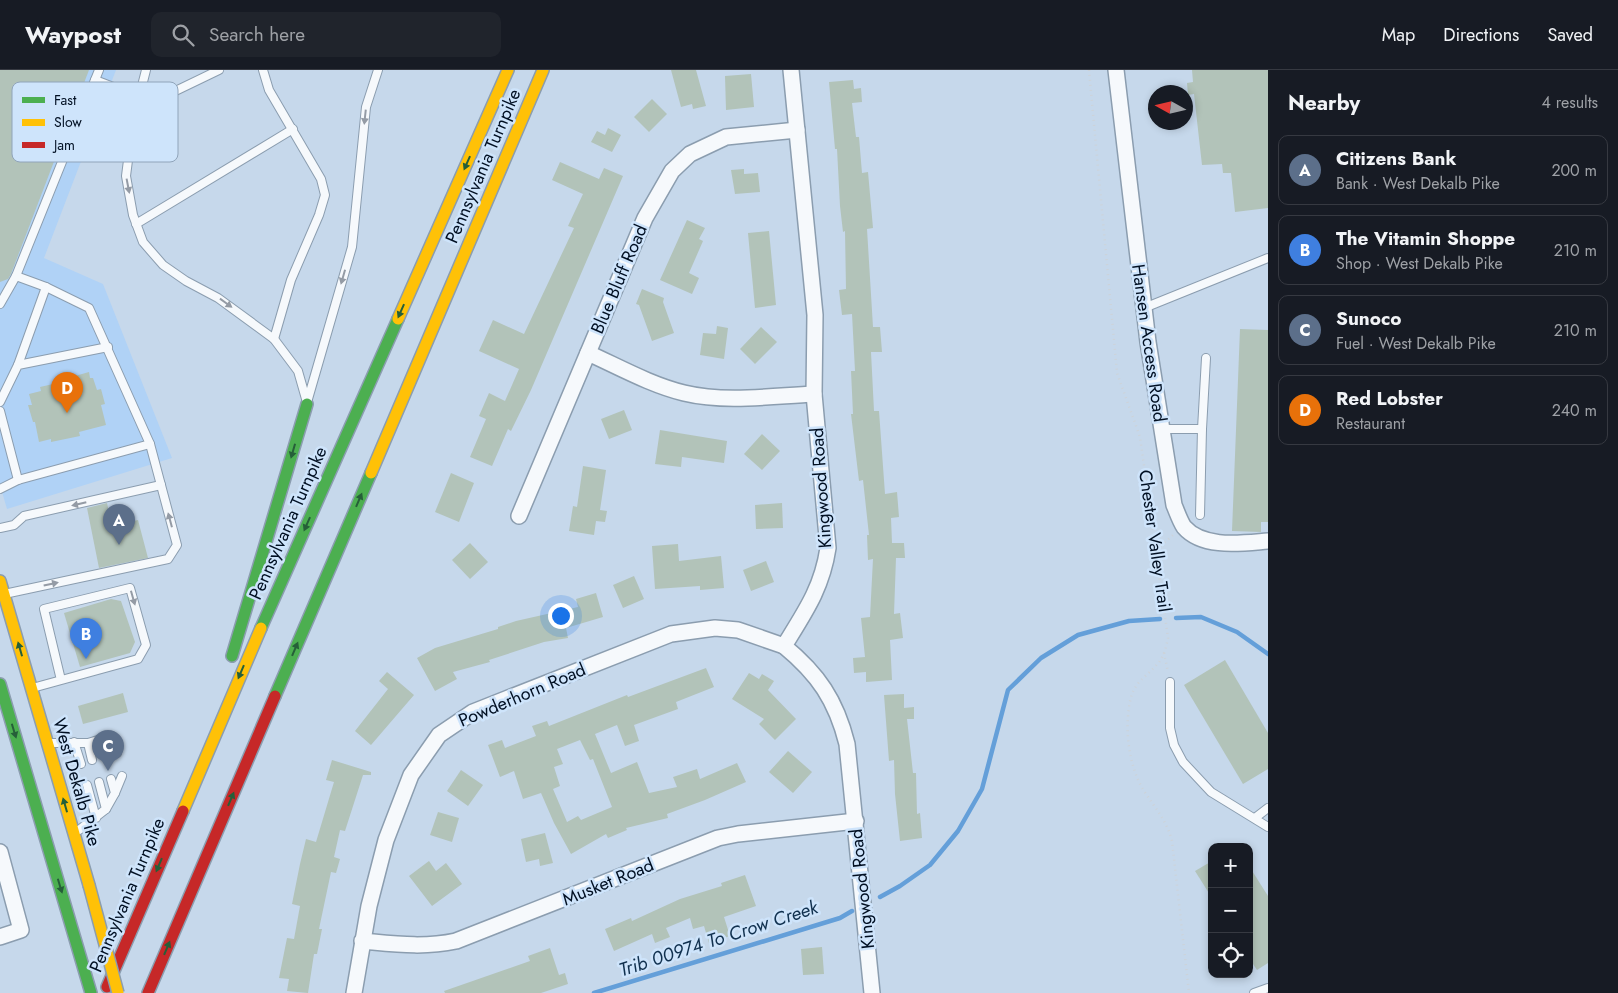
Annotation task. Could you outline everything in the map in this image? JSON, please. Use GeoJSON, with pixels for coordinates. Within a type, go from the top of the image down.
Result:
{"type":"FeatureCollection","features":[{"type":"Feature","properties":{"kind":"highway","name":"Pennsylvania Turnpike"},"geometry":{"type":"LineString","coordinates":[[105,993],[178,820],[508,70]]}},
{"type":"Feature","properties":{"kind":"highway","name":"Pennsylvania Turnpike"},"geometry":{"type":"LineString","coordinates":[[148,993],[544,70]]}},
{"type":"Feature","properties":{"kind":"highway"},"geometry":{"type":"LineString","coordinates":[[229,664],[307,404]]}},
{"type":"Feature","properties":{"kind":"highway","name":"West Dekalb Pike"},"geometry":{"type":"LineString","coordinates":[[0,581],[118,993]]}},
{"type":"Feature","properties":{"kind":"highway"},"geometry":{"type":"LineString","coordinates":[[0,684],[91,993]]}},
{"type":"Feature","properties":{"kind":"highway"},"geometry":{"type":"LineString","coordinates":[[178,820],[217,701]]}},
{"type":"Feature","properties":{"kind":"street","name":"Kingwood Road"},"geometry":{"type":"LineString","coordinates":[[791,70],[815,315],[814,394],[828,548],[825,569],[817,591],[784,646],[805,664],[820,682],[842,721],[847,744],[856,821],[872,993]]}},
{"type":"Feature","properties":{"kind":"street","name":"Hansen Access Road"},"geometry":{"type":"LineString","coordinates":[[1116,70],[1144,308],[1161,429],[1174,505],[1184,526]]}},
{"type":"Feature","properties":{"kind":"street","name":"Blue Bluff Road"},"geometry":{"type":"LineString","coordinates":[[520,516],[645,218],[672,171],[690,154],[726,137],[797,130]]}},
{"type":"Feature","properties":{"kind":"street"},"geometry":{"type":"LineString","coordinates":[[588,353],[683,393],[726,398],[814,394]]}},
{"type":"Feature","properties":{"kind":"street"},"geometry":{"type":"LineString","coordinates":[[1184,526],[1197,536],[1214,542],[1268,541]]}},
{"type":"Feature","properties":{"kind":"street","name":"Powderhorn Road"},"geometry":{"type":"LineString","coordinates":[[354,993],[362,941],[376,877],[398,806],[411,775],[439,735],[473,712],[671,634],[715,628],[738,630],[784,646]]}},
{"type":"Feature","properties":{"kind":"street","name":"Musket Road"},"geometry":{"type":"LineString","coordinates":[[362,941],[412,946],[432,946],[456,941],[718,838],[738,834],[856,821]]}},
{"type":"Feature","properties":{"kind":"street"},"geometry":{"type":"LineString","coordinates":[[0,852],[21,930],[0,937]]}},
{"type":"Feature","properties":{"kind":"lane"},"geometry":{"type":"LineString","coordinates":[[99,70],[95,80],[100,82]]}},
{"type":"Feature","properties":{"kind":"lane"},"geometry":{"type":"LineString","coordinates":[[178,90],[219,70]]}},
{"type":"Feature","properties":{"kind":"lane"},"geometry":{"type":"LineString","coordinates":[[263,70],[269,90],[322,178],[325,195],[319,215],[291,280],[274,339]]}},
{"type":"Feature","properties":{"kind":"lane"},"geometry":{"type":"LineString","coordinates":[[307,404],[352,247],[366,107],[378,70]]}},
{"type":"Feature","properties":{"kind":"lane"},"geometry":{"type":"LineString","coordinates":[[136,224],[293,129]]}},
{"type":"Feature","properties":{"kind":"lane"},"geometry":{"type":"LineString","coordinates":[[0,304],[16,276],[62,162]]}},
{"type":"Feature","properties":{"kind":"lane"},"geometry":{"type":"LineString","coordinates":[[128,162],[126,176],[136,224],[143,242],[163,265],[186,281],[218,298],[274,339],[298,371],[307,404]]}},
{"type":"Feature","properties":{"kind":"lane"},"geometry":{"type":"LineString","coordinates":[[1144,308],[1268,258]]}},
{"type":"Feature","properties":{"kind":"lane"},"geometry":{"type":"LineString","coordinates":[[4,594],[168,559],[178,545],[150,444],[89,308],[46,287],[16,276]]}},
{"type":"Feature","properties":{"kind":"lane"},"geometry":{"type":"LineString","coordinates":[[0,402],[18,365],[46,287]]}},
{"type":"Feature","properties":{"kind":"lane"},"geometry":{"type":"LineString","coordinates":[[18,365],[108,347]]}},
{"type":"Feature","properties":{"kind":"lane"},"geometry":{"type":"LineString","coordinates":[[1200,515],[1206,358]]}},
{"type":"Feature","properties":{"kind":"lane"},"geometry":{"type":"LineString","coordinates":[[0,411],[18,480]]}},
{"type":"Feature","properties":{"kind":"lane"},"geometry":{"type":"LineString","coordinates":[[1161,429],[1202,429]]}},
{"type":"Feature","properties":{"kind":"lane"},"geometry":{"type":"LineString","coordinates":[[0,489],[18,480],[150,444]]}},
{"type":"Feature","properties":{"kind":"lane"},"geometry":{"type":"LineString","coordinates":[[0,528],[14,525],[24,516],[161,485]]}},
{"type":"Feature","properties":{"kind":"lane"},"geometry":{"type":"LineString","coordinates":[[31,688],[62,680],[138,659],[146,645],[130,588],[44,609],[62,680]]}},
{"type":"Feature","properties":{"kind":"lane"},"geometry":{"type":"LineString","coordinates":[[1170,682],[1170,728],[1174,745],[1183,762],[1211,792],[1268,827]]}},
{"type":"Feature","properties":{"kind":"lane"},"geometry":{"type":"LineString","coordinates":[[47,743],[88,743],[112,736],[117,753]]}},
{"type":"Feature","properties":{"kind":"lane"},"geometry":{"type":"LineString","coordinates":[[101,739],[106,757]]}},
{"type":"Feature","properties":{"kind":"lane"},"geometry":{"type":"LineString","coordinates":[[74,742],[81,764]]}},
{"type":"Feature","properties":{"kind":"lane"},"geometry":{"type":"LineString","coordinates":[[88,743],[92,760]]}},
{"type":"Feature","properties":{"kind":"lane"},"geometry":{"type":"LineString","coordinates":[[73,834],[106,809],[122,776]]}},
{"type":"Feature","properties":{"kind":"lane"},"geometry":{"type":"LineString","coordinates":[[111,779],[115,793]]}},
{"type":"Feature","properties":{"kind":"lane"},"geometry":{"type":"LineString","coordinates":[[99,782],[106,809]]}},
{"type":"Feature","properties":{"kind":"lane"},"geometry":{"type":"LineString","coordinates":[[87,785],[96,818]]}},
{"type":"Feature","properties":{"kind":"lane"},"geometry":{"type":"LineString","coordinates":[[1256,818],[1268,808]]}},
{"type":"Feature","properties":{"kind":"lane"},"geometry":{"type":"LineString","coordinates":[[1254,993],[1268,988]]}},
{"type":"Feature","properties":{"kind":"path","name":"Chester Valley Trail"},"geometry":{"type":"LineString","coordinates":[[1089,70],[1117,373],[1140,437],[1168,638],[1164,654],[1170,682]]}},
{"type":"Feature","properties":{"kind":"path"},"geometry":{"type":"LineString","coordinates":[[1157,549],[1184,526]]}},
{"type":"Feature","properties":{"kind":"path"},"geometry":{"type":"LineString","coordinates":[[1164,654],[1138,682],[1133,692],[1128,716],[1130,744],[1136,774],[1143,790],[1169,828],[1172,840],[1189,993]]}},
{"type":"Feature","properties":{"kind":"shaded area"},"geometry":{"type":"Polygon","coordinates":[[[0,70],[116,70],[111,82],[12,82],[12,162],[81,162],[44,258],[103,284],[172,458],[7,509],[0,485],[0,70]]]}},
{"type":"Feature","properties":{"kind":"building"},"geometry":{"type":"Polygon","coordinates":[[[0,70],[89,70],[84,82],[12,82],[12,162],[54,162],[11,274],[8,279],[0,282],[0,70]]]}},
{"type":"Feature","properties":{"kind":"building"},"geometry":{"type":"Polygon","coordinates":[[[671,70],[696,70],[706,106],[693,109],[692,104],[681,107],[671,70]]]}},
{"type":"Feature","properties":{"kind":"building"},"geometry":{"type":"Polygon","coordinates":[[[1192,70],[1268,70],[1268,208],[1235,212],[1231,173],[1223,173],[1222,164],[1202,165],[1193,85],[1187,85],[1187,83],[1193,82],[1192,70]]]}},
{"type":"Feature","properties":{"kind":"building"},"geometry":{"type":"Polygon","coordinates":[[[751,74],[754,107],[726,110],[725,76],[751,74]]]}},
{"type":"Feature","properties":{"kind":"building"},"geometry":{"type":"Polygon","coordinates":[[[853,80],[854,89],[861,88],[862,102],[852,103],[856,137],[859,137],[862,173],[868,172],[873,228],[867,229],[873,327],[880,327],[882,352],[871,352],[874,411],[879,411],[885,494],[897,492],[899,517],[891,518],[892,543],[904,543],[905,558],[896,558],[894,614],[900,613],[903,638],[890,640],[892,680],[866,682],[866,672],[854,673],[853,658],[865,657],[861,618],[870,617],[873,559],[868,560],[867,535],[869,535],[863,480],[859,481],[851,414],[853,414],[851,371],[855,371],[852,314],[842,315],[839,290],[846,289],[845,231],[843,232],[840,206],[837,149],[835,149],[829,82],[853,80]]]}},
{"type":"Feature","properties":{"kind":"building"},"geometry":{"type":"Polygon","coordinates":[[[652,99],[667,114],[649,132],[634,117],[652,99]]]}},
{"type":"Feature","properties":{"kind":"building"},"geometry":{"type":"Polygon","coordinates":[[[608,128],[621,135],[612,152],[591,142],[597,131],[605,135],[608,128]]]}},
{"type":"Feature","properties":{"kind":"building"},"geometry":{"type":"Polygon","coordinates":[[[560,162],[599,179],[604,168],[623,176],[531,390],[511,431],[508,429],[492,466],[470,457],[486,419],[479,416],[489,393],[505,401],[519,369],[479,351],[493,320],[524,334],[574,228],[568,226],[583,194],[552,180],[560,162]]]}},
{"type":"Feature","properties":{"kind":"building"},"geometry":{"type":"Polygon","coordinates":[[[744,169],[744,174],[758,173],[760,192],[735,194],[731,170],[744,169]]]}},
{"type":"Feature","properties":{"kind":"building"},"geometry":{"type":"Polygon","coordinates":[[[687,220],[705,228],[699,239],[703,241],[689,273],[699,278],[692,294],[660,280],[687,220]]]}},
{"type":"Feature","properties":{"kind":"building"},"geometry":{"type":"Polygon","coordinates":[[[769,231],[776,305],[755,308],[748,233],[769,231]]]}},
{"type":"Feature","properties":{"kind":"building"},"geometry":{"type":"Polygon","coordinates":[[[642,289],[664,298],[663,302],[674,333],[652,341],[639,305],[636,304],[642,289]]]}},
{"type":"Feature","properties":{"kind":"building"},"geometry":{"type":"Polygon","coordinates":[[[717,326],[728,328],[724,359],[700,355],[703,333],[716,334],[717,326]]]}},
{"type":"Feature","properties":{"kind":"building"},"geometry":{"type":"Polygon","coordinates":[[[761,327],[777,342],[755,364],[740,349],[761,327]]]}},
{"type":"Feature","properties":{"kind":"building"},"geometry":{"type":"Polygon","coordinates":[[[1240,329],[1268,330],[1268,522],[1261,522],[1261,532],[1232,531],[1240,329]]]}},
{"type":"Feature","properties":{"kind":"building"},"geometry":{"type":"Polygon","coordinates":[[[89,372],[90,378],[93,378],[97,390],[101,389],[105,404],[101,405],[106,425],[79,432],[80,436],[51,442],[51,439],[39,442],[35,422],[33,422],[28,405],[32,405],[29,394],[41,391],[40,387],[53,384],[54,388],[77,382],[75,376],[89,372]]]}},
{"type":"Feature","properties":{"kind":"building"},"geometry":{"type":"Polygon","coordinates":[[[624,410],[632,430],[609,439],[601,419],[624,410]]]}},
{"type":"Feature","properties":{"kind":"building"},"geometry":{"type":"Polygon","coordinates":[[[660,430],[727,441],[724,463],[682,457],[681,467],[655,464],[660,430]]]}},
{"type":"Feature","properties":{"kind":"building"},"geometry":{"type":"Polygon","coordinates":[[[762,434],[780,451],[762,470],[744,454],[762,434]]]}},
{"type":"Feature","properties":{"kind":"building"},"geometry":{"type":"Polygon","coordinates":[[[583,466],[606,470],[600,510],[607,511],[605,522],[596,521],[594,535],[569,531],[573,506],[577,507],[583,466]]]}},
{"type":"Feature","properties":{"kind":"building"},"geometry":{"type":"Polygon","coordinates":[[[451,473],[474,483],[459,522],[435,512],[451,473]]]}},
{"type":"Feature","properties":{"kind":"building"},"geometry":{"type":"Polygon","coordinates":[[[107,503],[112,526],[138,520],[148,558],[99,568],[87,508],[107,503]]]}},
{"type":"Feature","properties":{"kind":"building"},"geometry":{"type":"Polygon","coordinates":[[[782,503],[783,528],[756,529],[755,505],[782,503]]]}},
{"type":"Feature","properties":{"kind":"building"},"geometry":{"type":"Polygon","coordinates":[[[470,543],[488,562],[470,579],[452,560],[470,543]]]}},
{"type":"Feature","properties":{"kind":"building"},"geometry":{"type":"Polygon","coordinates":[[[678,544],[679,561],[721,556],[724,588],[700,590],[700,586],[655,589],[652,546],[678,544]]]}},
{"type":"Feature","properties":{"kind":"building"},"geometry":{"type":"Polygon","coordinates":[[[766,561],[774,582],[751,591],[743,570],[766,561]]]}},
{"type":"Feature","properties":{"kind":"building"},"geometry":{"type":"Polygon","coordinates":[[[634,576],[644,599],[623,608],[613,585],[634,576]]]}},
{"type":"Feature","properties":{"kind":"building"},"geometry":{"type":"Polygon","coordinates":[[[596,593],[603,617],[566,628],[568,638],[544,642],[489,660],[490,662],[453,672],[457,679],[435,691],[417,658],[435,648],[498,629],[498,627],[516,621],[578,607],[576,599],[596,593]]]}},
{"type":"Feature","properties":{"kind":"building"},"geometry":{"type":"Polygon","coordinates":[[[111,599],[121,601],[135,642],[130,653],[80,667],[64,613],[111,599]]]}},
{"type":"Feature","properties":{"kind":"building"},"geometry":{"type":"Polygon","coordinates":[[[1225,660],[1268,733],[1268,769],[1243,784],[1184,685],[1225,660]]]}},
{"type":"Feature","properties":{"kind":"building"},"geometry":{"type":"Polygon","coordinates":[[[706,668],[714,687],[676,702],[678,709],[634,725],[639,741],[625,746],[617,725],[595,734],[611,773],[637,762],[649,793],[677,787],[673,777],[697,769],[700,779],[737,763],[746,782],[667,814],[668,818],[626,828],[627,830],[608,838],[606,834],[571,854],[554,823],[541,793],[523,799],[514,771],[500,777],[488,745],[502,740],[505,748],[536,736],[532,726],[547,721],[549,726],[627,695],[628,697],[706,668]],[[580,740],[557,749],[563,764],[554,767],[560,786],[553,789],[567,822],[578,816],[581,820],[612,807],[593,759],[590,760],[580,740]]]}},
{"type":"Feature","properties":{"kind":"building"},"geometry":{"type":"Polygon","coordinates":[[[387,672],[414,695],[371,745],[355,731],[388,689],[379,681],[387,672]]]}},
{"type":"Feature","properties":{"kind":"building"},"geometry":{"type":"Polygon","coordinates":[[[749,673],[759,679],[762,674],[774,681],[768,690],[796,719],[775,740],[759,724],[764,719],[732,699],[749,673]]]}},
{"type":"Feature","properties":{"kind":"building"},"geometry":{"type":"Polygon","coordinates":[[[123,693],[128,712],[83,724],[78,706],[123,693]]]}},
{"type":"Feature","properties":{"kind":"building"},"geometry":{"type":"Polygon","coordinates":[[[904,694],[904,708],[914,707],[914,719],[907,719],[913,773],[916,773],[917,814],[920,813],[922,838],[900,841],[895,794],[894,760],[889,761],[884,695],[904,694]]]}},
{"type":"Feature","properties":{"kind":"building"},"geometry":{"type":"Polygon","coordinates":[[[788,751],[812,772],[793,793],[769,772],[788,751]]]}},
{"type":"Feature","properties":{"kind":"building"},"geometry":{"type":"Polygon","coordinates":[[[332,760],[371,772],[371,775],[363,775],[345,831],[340,830],[334,857],[340,859],[336,873],[331,872],[319,929],[322,929],[317,954],[314,954],[308,993],[287,991],[289,979],[279,978],[287,938],[294,939],[300,906],[292,904],[306,839],[316,842],[334,782],[326,780],[332,760]]]}},
{"type":"Feature","properties":{"kind":"building"},"geometry":{"type":"Polygon","coordinates":[[[461,770],[483,785],[468,806],[447,791],[461,770]]]}},
{"type":"Feature","properties":{"kind":"building"},"geometry":{"type":"Polygon","coordinates":[[[438,812],[459,818],[452,842],[430,835],[438,812]]]}},
{"type":"Feature","properties":{"kind":"building"},"geometry":{"type":"Polygon","coordinates":[[[545,833],[553,863],[540,866],[539,859],[526,862],[521,839],[545,833]]]}},
{"type":"Feature","properties":{"kind":"building"},"geometry":{"type":"Polygon","coordinates":[[[429,861],[436,871],[446,863],[462,884],[432,906],[409,876],[429,861]]]}},
{"type":"Feature","properties":{"kind":"building"},"geometry":{"type":"Polygon","coordinates":[[[1208,863],[1208,892],[1195,871],[1208,863]]]}},
{"type":"Feature","properties":{"kind":"building"},"geometry":{"type":"Polygon","coordinates":[[[1253,872],[1268,896],[1268,963],[1257,970],[1253,964],[1253,872]]]}},
{"type":"Feature","properties":{"kind":"building"},"geometry":{"type":"Polygon","coordinates":[[[745,875],[756,906],[724,917],[730,936],[709,943],[704,926],[693,929],[690,918],[666,928],[670,937],[655,943],[652,934],[614,951],[605,929],[631,918],[632,921],[680,899],[722,886],[721,883],[745,875]]]}},
{"type":"Feature","properties":{"kind":"building"},"geometry":{"type":"Polygon","coordinates":[[[822,947],[824,974],[803,975],[801,949],[822,947]]]}},
{"type":"Feature","properties":{"kind":"building"},"geometry":{"type":"Polygon","coordinates":[[[550,948],[559,975],[565,973],[568,984],[541,993],[445,993],[444,991],[530,961],[528,956],[550,948]]]}},
{"type":"Feature","properties":{"kind":"waterway","name":"Trib 00974 To Crow Creek"},"geometry":{"type":"LineString","coordinates":[[1176,618],[1201,617],[1237,632],[1268,654]]}},
{"type":"Feature","properties":{"kind":"waterway","name":"Trib 00974 To Crow Creek"},"geometry":{"type":"LineString","coordinates":[[880,897],[900,886],[930,865],[958,831],[982,789],[1008,690],[1041,658],[1078,635],[1129,621],[1160,619]]}},
{"type":"Feature","properties":{"kind":"waterway","name":"Trib 00974 To Crow Creek"},"geometry":{"type":"LineString","coordinates":[[594,993],[840,918],[852,911]]}},
{"type":"Feature","properties":{"kind":"traffic: fast"},"geometry":{"type":"LineString","coordinates":[[261,628],[398,319]]}},
{"type":"Feature","properties":{"kind":"traffic: fast"},"geometry":{"type":"LineString","coordinates":[[232,656],[307,404]]}},
{"type":"Feature","properties":{"kind":"traffic: fast"},"geometry":{"type":"LineString","coordinates":[[275,696],[371,473]]}},
{"type":"Feature","properties":{"kind":"traffic: fast"},"geometry":{"type":"LineString","coordinates":[[0,684],[91,993]]}},
{"type":"Feature","properties":{"kind":"traffic: slow"},"geometry":{"type":"LineString","coordinates":[[398,319],[508,70]]}},
{"type":"Feature","properties":{"kind":"traffic: slow"},"geometry":{"type":"LineString","coordinates":[[371,473],[543,70]]}},
{"type":"Feature","properties":{"kind":"traffic: slow"},"geometry":{"type":"LineString","coordinates":[[0,581],[89,885]]}},
{"type":"Feature","properties":{"kind":"traffic: slow"},"geometry":{"type":"LineString","coordinates":[[183,811],[261,628]]}},
{"type":"Feature","properties":{"kind":"traffic: slow"},"geometry":{"type":"LineString","coordinates":[[89,885],[118,993]]}},
{"type":"Feature","properties":{"kind":"traffic: jam"},"geometry":{"type":"LineString","coordinates":[[148,993],[275,696]]}},
{"type":"Feature","properties":{"kind":"traffic: jam"},"geometry":{"type":"LineString","coordinates":[[107,987],[183,811]]}},
{"type":"Feature","properties":{"kind":"place","name":"Red Lobster"},"geometry":{"type":"Point","coordinates":[67,413]}},
{"type":"Feature","properties":{"kind":"place","name":"Citizens Bank"},"geometry":{"type":"Point","coordinates":[119,545]}},
{"type":"Feature","properties":{"kind":"place","name":"The Vitamin Shoppe"},"geometry":{"type":"Point","coordinates":[86,659]}},
{"type":"Feature","properties":{"kind":"place","name":"Sunoco"},"geometry":{"type":"Point","coordinates":[108,771]}}]}
